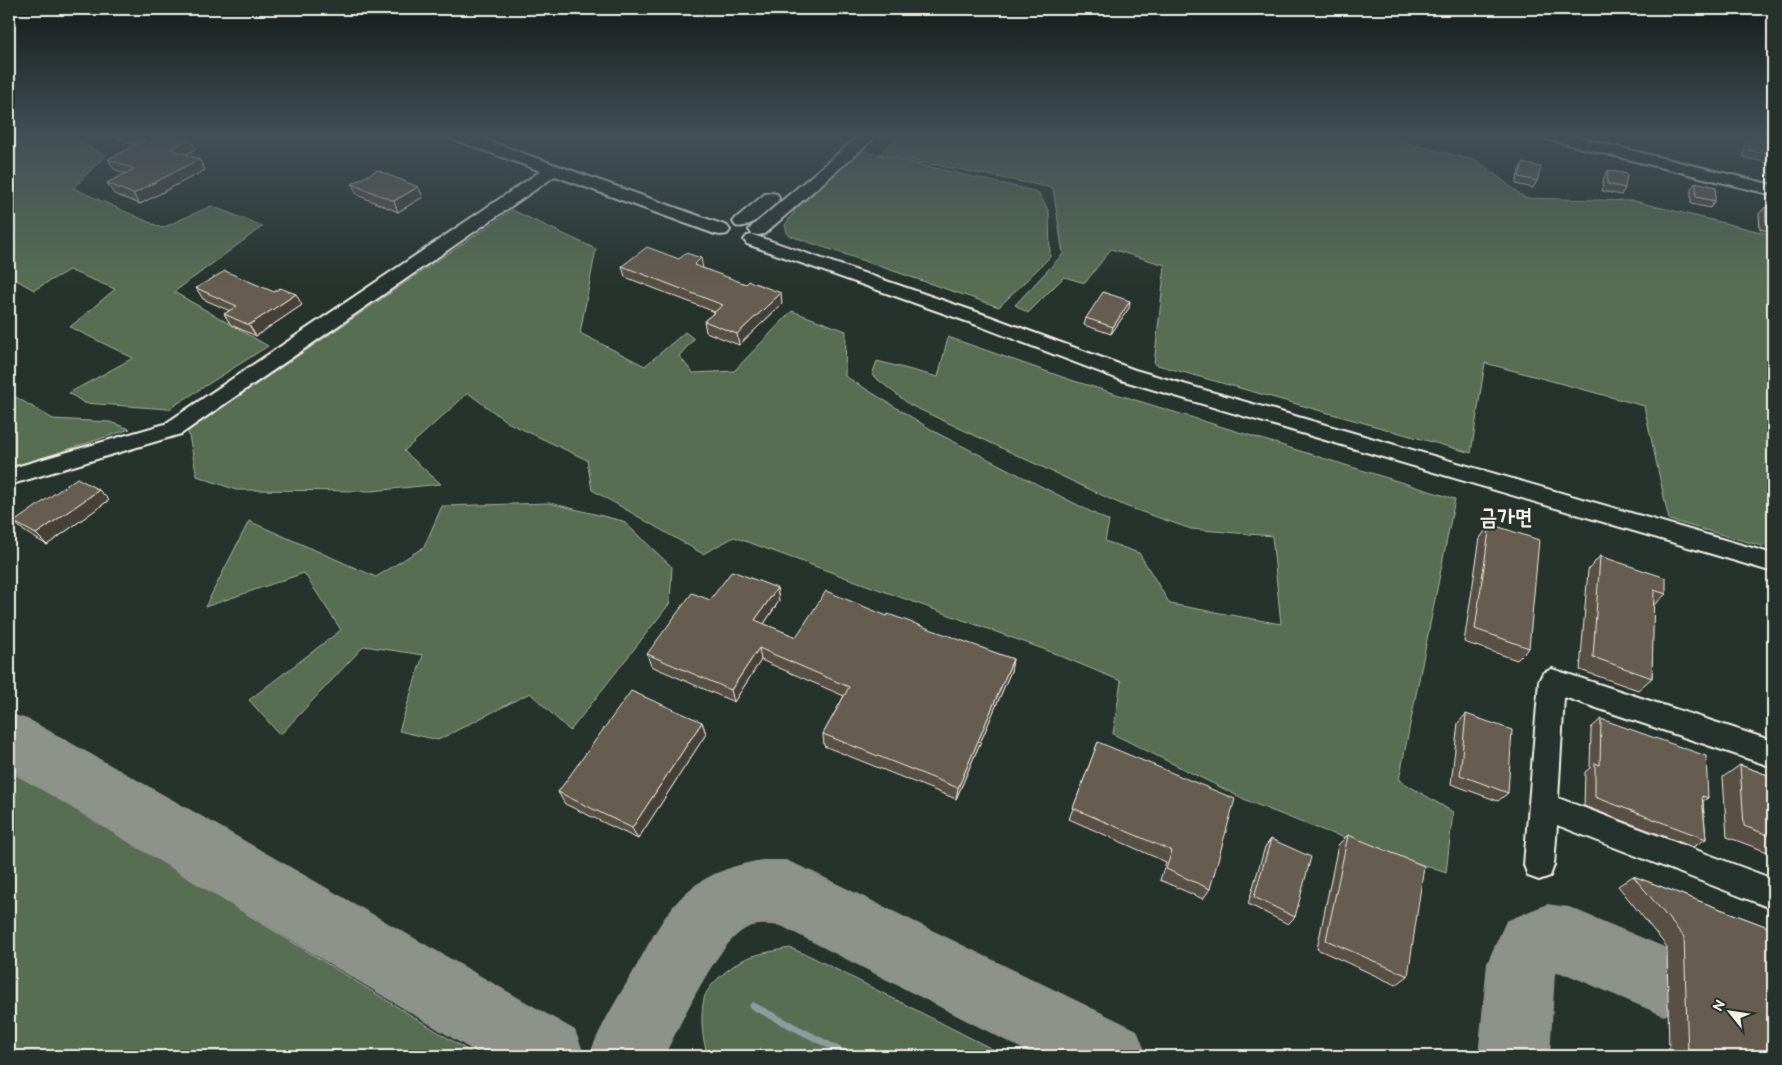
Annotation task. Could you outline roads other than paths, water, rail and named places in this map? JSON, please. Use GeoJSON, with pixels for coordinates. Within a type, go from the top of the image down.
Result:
{"type":"FeatureCollection","features":[{"type":"Feature","properties":{"kind":"street"},"geometry":{"type":"LineString","coordinates":[[9,477],[173,429],[532,185]]}},
{"type":"Feature","properties":{"kind":"street"},"geometry":{"type":"LineString","coordinates":[[593,185],[740,234],[984,321],[1128,375],[1773,563]]}},
{"type":"Feature","properties":{"kind":"street"},"geometry":{"type":"LineString","coordinates":[[740,234],[794,185]]}},
{"type":"Feature","properties":{"kind":"street"},"geometry":{"type":"LineString","coordinates":[[740,234],[805,185]]}},
{"type":"Feature","properties":{"kind":"street"},"geometry":{"type":"LineString","coordinates":[[1751,185],[1773,190]]}},
{"type":"Feature","properties":{"kind":"street"},"geometry":{"type":"LineString","coordinates":[[1539,866],[1552,681],[1773,754]]}},
{"type":"Feature","properties":{"kind":"street"},"geometry":{"type":"LineString","coordinates":[[1544,806],[1773,894]]}},
{"type":"Feature","properties":{"kind":"waterway"},"geometry":{"type":"LineString","coordinates":[[753,1006],[850,1056]]}},
{"type":"Feature","properties":{"kind":"district","name":"금가면"},"geometry":{"type":"Point","coordinates":[1506,517]}}]}
